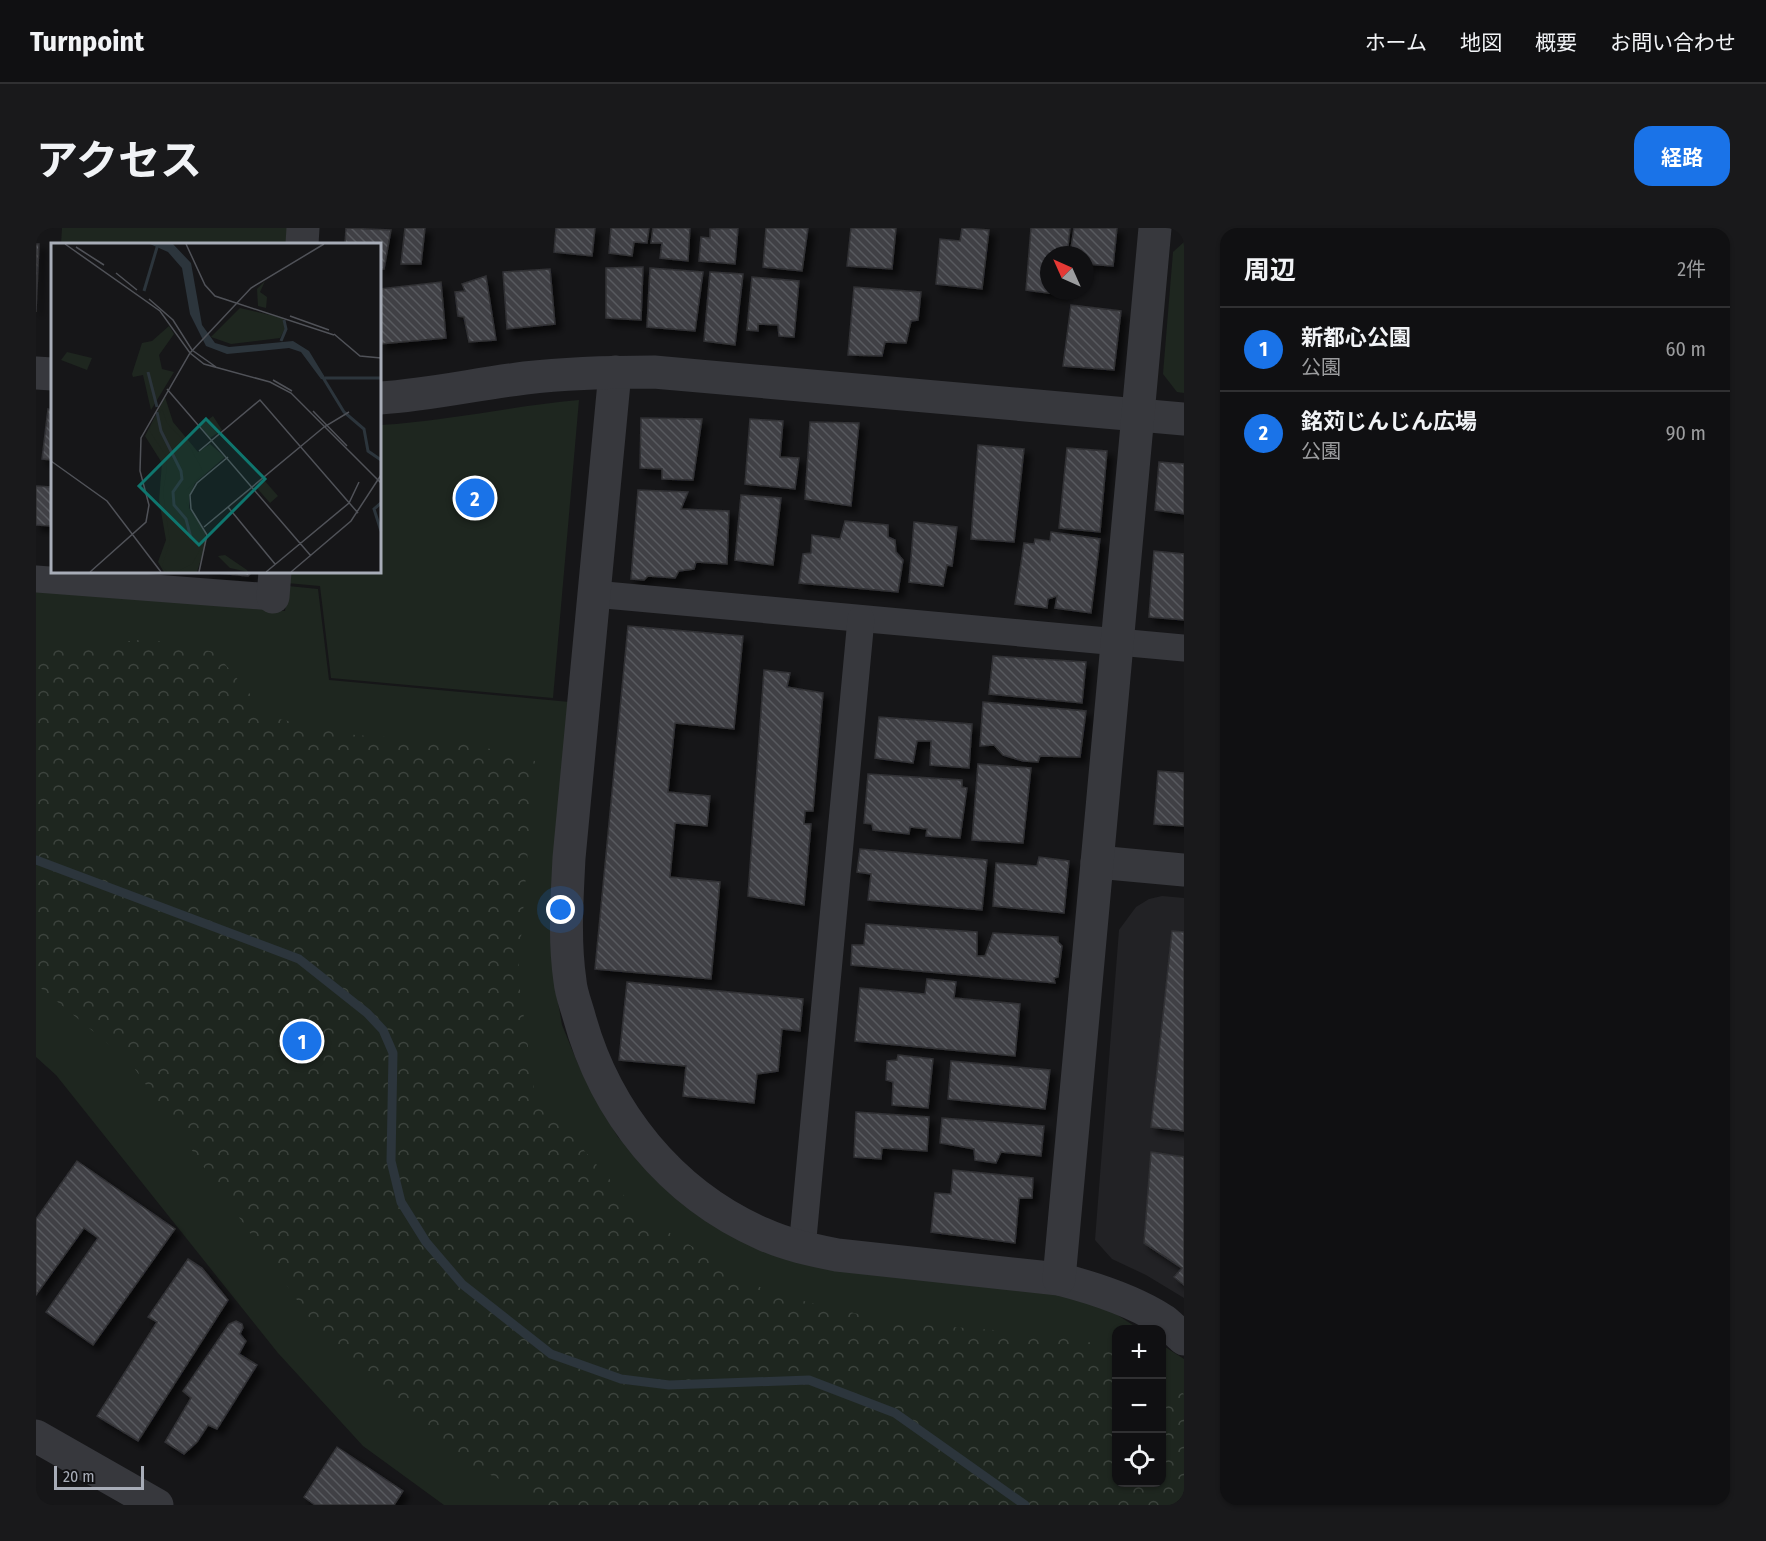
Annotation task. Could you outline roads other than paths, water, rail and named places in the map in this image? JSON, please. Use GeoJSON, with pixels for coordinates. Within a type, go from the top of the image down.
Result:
{"type":"FeatureCollection","features":[{"type":"Feature","properties":{"kind":"street"},"geometry":{"type":"LineString","coordinates":[[302,243],[303,228]]}},
{"type":"Feature","properties":{"kind":"street"},"geometry":{"type":"LineString","coordinates":[[1059,1280],[1155,228]]}},
{"type":"Feature","properties":{"kind":"street"},"geometry":{"type":"LineString","coordinates":[[615,372],[568,858],[566,923],[570,982],[587,1047],[618,1110],[646,1147],[669,1171],[726,1214],[763,1234],[802,1249],[837,1255],[1059,1280],[1086,1286],[1139,1307],[1164,1321],[1184,1339]]}},
{"type":"Feature","properties":{"kind":"street"},"geometry":{"type":"LineString","coordinates":[[381,398],[443,392],[523,378],[615,372],[694,374],[1184,418]]}},
{"type":"Feature","properties":{"kind":"street"},"geometry":{"type":"LineString","coordinates":[[36,373],[51,374]]}},
{"type":"Feature","properties":{"kind":"street"},"geometry":{"type":"LineString","coordinates":[[36,579],[274,584]]}},
{"type":"Feature","properties":{"kind":"street"},"geometry":{"type":"LineString","coordinates":[[594,594],[1184,648]]}},
{"type":"Feature","properties":{"kind":"street"},"geometry":{"type":"LineString","coordinates":[[802,1249],[861,619]]}},
{"type":"Feature","properties":{"kind":"street"},"geometry":{"type":"LineString","coordinates":[[1097,862],[1184,870]]}},
{"type":"Feature","properties":{"kind":"street"},"geometry":{"type":"LineString","coordinates":[[36,1436],[158,1505]]}},
{"type":"Feature","properties":{"kind":"waterway"},"geometry":{"type":"LineString","coordinates":[[36,860],[299,959],[367,1013],[383,1030],[393,1053],[391,1161],[401,1202],[426,1242],[462,1284],[551,1354],[621,1379],[669,1385],[809,1380],[895,1413],[1025,1505]]}},
{"type":"Feature","properties":{"kind":"place","name":"銘苅じんじん広場"},"geometry":{"type":"Point","coordinates":[475,498]}},
{"type":"Feature","properties":{"kind":"place","name":"新都心公園"},"geometry":{"type":"Point","coordinates":[302,1041]}}]}
